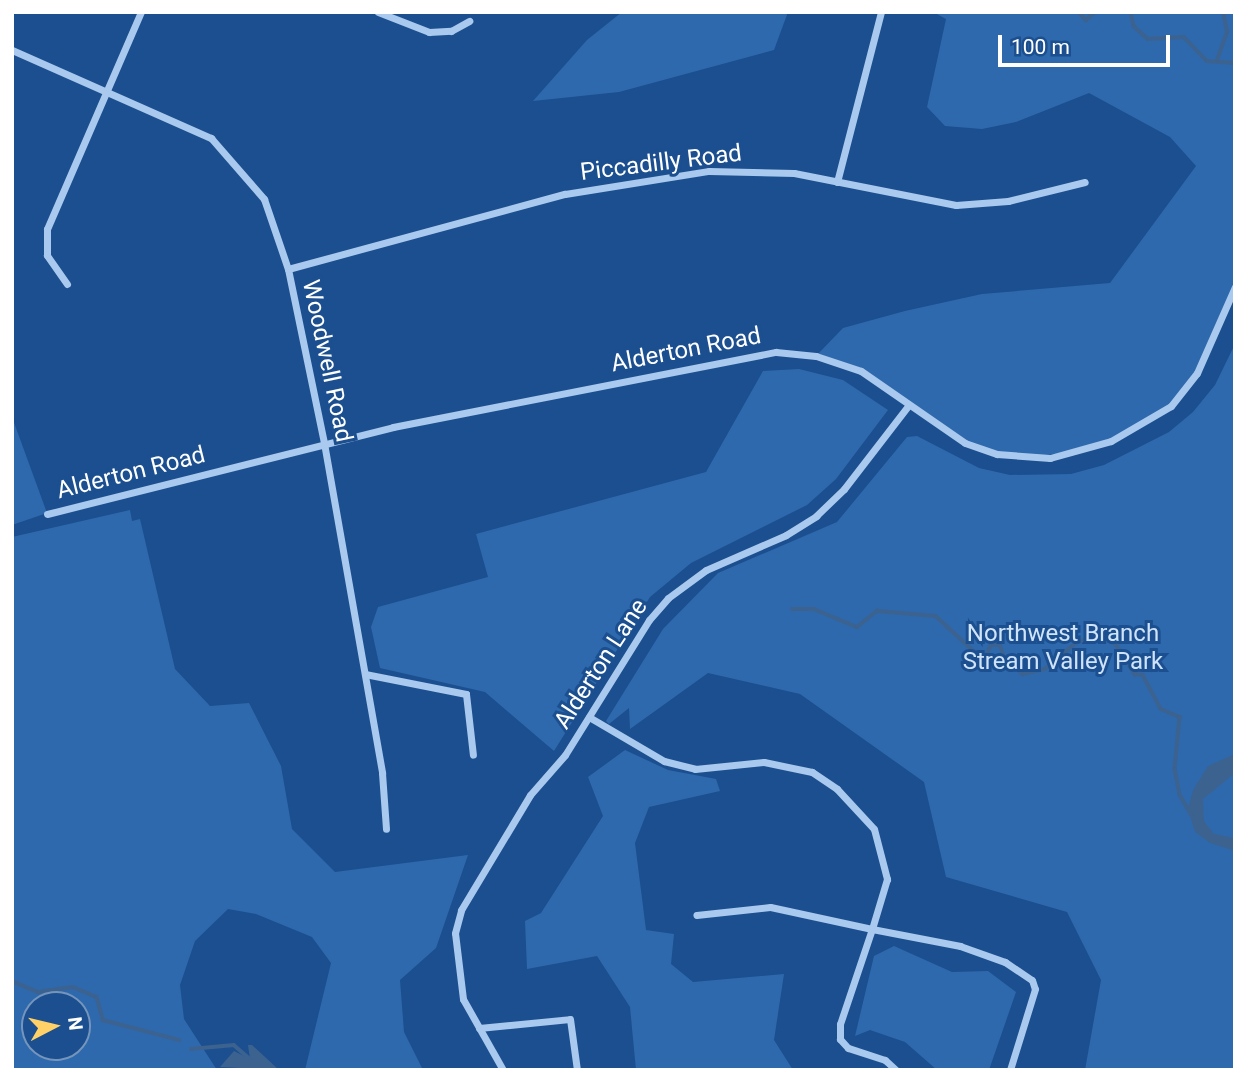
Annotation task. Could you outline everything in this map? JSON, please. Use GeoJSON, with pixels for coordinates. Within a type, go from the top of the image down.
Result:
{"type":"FeatureCollection","features":[{"type":"Feature","properties":{"kind":"street"},"geometry":{"type":"LineString","coordinates":[[67,284],[47,255],[47,229],[141,12]]}},
{"type":"Feature","properties":{"kind":"street"},"geometry":{"type":"LineString","coordinates":[[378,12],[429,32],[452,31],[469,21]]}},
{"type":"Feature","properties":{"kind":"street"},"geometry":{"type":"LineString","coordinates":[[837,182],[881,12]]}},
{"type":"Feature","properties":{"kind":"street","name":"Woodwell Road"},"geometry":{"type":"LineString","coordinates":[[12,50],[211,138],[235,161],[264,199],[288,269],[324,443],[382,773],[386,829]]}},
{"type":"Feature","properties":{"kind":"street","name":"Piccadilly Road"},"geometry":{"type":"LineString","coordinates":[[288,269],[482,213],[648,179],[752,171],[837,182],[956,205],[1008,201],[1085,182]]}},
{"type":"Feature","properties":{"kind":"street","name":"Alderton Road"},"geometry":{"type":"LineString","coordinates":[[47,514],[324,443],[776,352],[839,362],[860,370],[908,406],[965,443],[997,454],[1050,458],[1101,445],[1171,406],[1197,373],[1235,287]]}},
{"type":"Feature","properties":{"kind":"street","name":"Alderton Lane"},"geometry":{"type":"LineString","coordinates":[[503,1070],[463,999],[456,933],[461,910],[530,795],[565,755],[649,620],[668,598],[706,570],[786,535],[816,516],[844,489],[908,406]]}},
{"type":"Feature","properties":{"kind":"street"},"geometry":{"type":"LineString","coordinates":[[365,674],[466,694],[472,755]]}},
{"type":"Feature","properties":{"kind":"street"},"geometry":{"type":"LineString","coordinates":[[589,717],[664,761],[695,769],[764,762],[812,772],[837,789],[874,829],[885,860],[887,879],[840,1024],[840,1039],[848,1048],[885,1060],[896,1070]]}},
{"type":"Feature","properties":{"kind":"street"},"geometry":{"type":"LineString","coordinates":[[696,915],[770,907],[960,946],[1006,962],[1032,980],[1035,989],[1010,1070]]}},
{"type":"Feature","properties":{"kind":"street"},"geometry":{"type":"LineString","coordinates":[[479,1028],[570,1018],[577,1070]]}},
{"type":"Feature","properties":{"kind":"green space"},"geometry":{"type":"Polygon","coordinates":[[[622,12],[788,12],[774,50],[619,92],[533,101],[587,40],[622,12]]]}},
{"type":"Feature","properties":{"kind":"green space"},"geometry":{"type":"Polygon","coordinates":[[[933,12],[1235,12],[1235,287],[1197,373],[1171,406],[1141,426],[1081,452],[1019,457],[965,443],[861,371],[816,356],[843,328],[905,311],[982,294],[1110,283],[1196,166],[1170,137],[1089,93],[1016,122],[982,129],[945,126],[927,107],[946,19],[933,12]]]}},
{"type":"Feature","properties":{"kind":"green space","name":"Northwest Branch Stream Valley Park"},"geometry":{"type":"Polygon","coordinates":[[[1235,344],[1235,1070],[1085,1070],[1101,980],[1067,912],[946,877],[924,782],[800,694],[708,673],[630,729],[629,708],[609,724],[606,721],[663,629],[718,573],[837,522],[907,437],[917,436],[979,468],[1010,475],[1071,474],[1104,465],[1169,432],[1193,412],[1215,385],[1235,344]]]}},
{"type":"Feature","properties":{"kind":"green space"},"geometry":{"type":"Polygon","coordinates":[[[799,369],[843,380],[888,410],[836,479],[807,505],[691,563],[650,597],[554,751],[485,692],[380,668],[371,627],[378,607],[488,577],[476,534],[706,472],[763,371],[799,369]]]}},
{"type":"Feature","properties":{"kind":"green space"},"geometry":{"type":"Polygon","coordinates":[[[12,417],[47,513],[12,525],[12,417]]]}},
{"type":"Feature","properties":{"kind":"green space"},"geometry":{"type":"Polygon","coordinates":[[[130,510],[132,521],[140,519],[175,669],[210,706],[249,703],[281,766],[292,829],[335,872],[468,855],[436,948],[400,980],[404,1032],[423,1070],[305,1070],[331,963],[312,937],[256,914],[228,909],[195,941],[180,985],[184,1019],[217,1070],[12,1070],[12,537],[130,510]]]}},
{"type":"Feature","properties":{"kind":"green space"},"geometry":{"type":"Polygon","coordinates":[[[625,750],[668,770],[716,779],[720,791],[649,807],[635,843],[646,930],[674,934],[671,964],[693,982],[784,974],[774,1040],[793,1070],[636,1070],[630,1007],[597,956],[527,969],[525,921],[541,913],[603,816],[588,777],[625,750]]]}},
{"type":"Feature","properties":{"kind":"green space"},"geometry":{"type":"Polygon","coordinates":[[[894,946],[952,972],[988,971],[1016,992],[989,1070],[937,1070],[905,1042],[870,1030],[855,1036],[874,956],[894,946]]]}},
{"type":"Feature","properties":{"kind":"shaded area"},"geometry":{"type":"Polygon","coordinates":[[[1235,754],[1235,773],[1203,799],[1204,821],[1214,834],[1235,838],[1235,851],[1210,843],[1195,832],[1188,809],[1193,790],[1208,766],[1235,754]]]}},
{"type":"Feature","properties":{"kind":"shaded area"},"geometry":{"type":"Polygon","coordinates":[[[248,1045],[252,1045],[279,1070],[220,1067],[234,1051],[250,1059],[248,1045]]]}},
{"type":"Feature","properties":{"kind":"waterway"},"geometry":{"type":"LineString","coordinates":[[1079,12],[1086,20],[1095,12]]}},
{"type":"Feature","properties":{"kind":"waterway"},"geometry":{"type":"LineString","coordinates":[[1131,12],[1134,26],[1148,39],[1184,37],[1207,61],[1235,63]]}},
{"type":"Feature","properties":{"kind":"waterway"},"geometry":{"type":"LineString","coordinates":[[1217,60],[1227,32],[1223,12]]}},
{"type":"Feature","properties":{"kind":"waterway"},"geometry":{"type":"LineString","coordinates":[[792,609],[814,609],[857,627],[877,611],[936,616],[976,653],[986,656],[991,645],[1000,645],[1005,658],[1023,674],[1045,669],[1077,642],[1098,637],[1116,644],[1135,674],[1143,675],[1161,709],[1180,717],[1175,769],[1180,795],[1192,816]]}},
{"type":"Feature","properties":{"kind":"waterway"},"geometry":{"type":"LineString","coordinates":[[12,981],[38,992],[73,987],[97,997],[103,1020],[179,1040]]}},
{"type":"Feature","properties":{"kind":"waterway"},"geometry":{"type":"LineString","coordinates":[[191,1049],[234,1045],[250,1059]]}}]}
